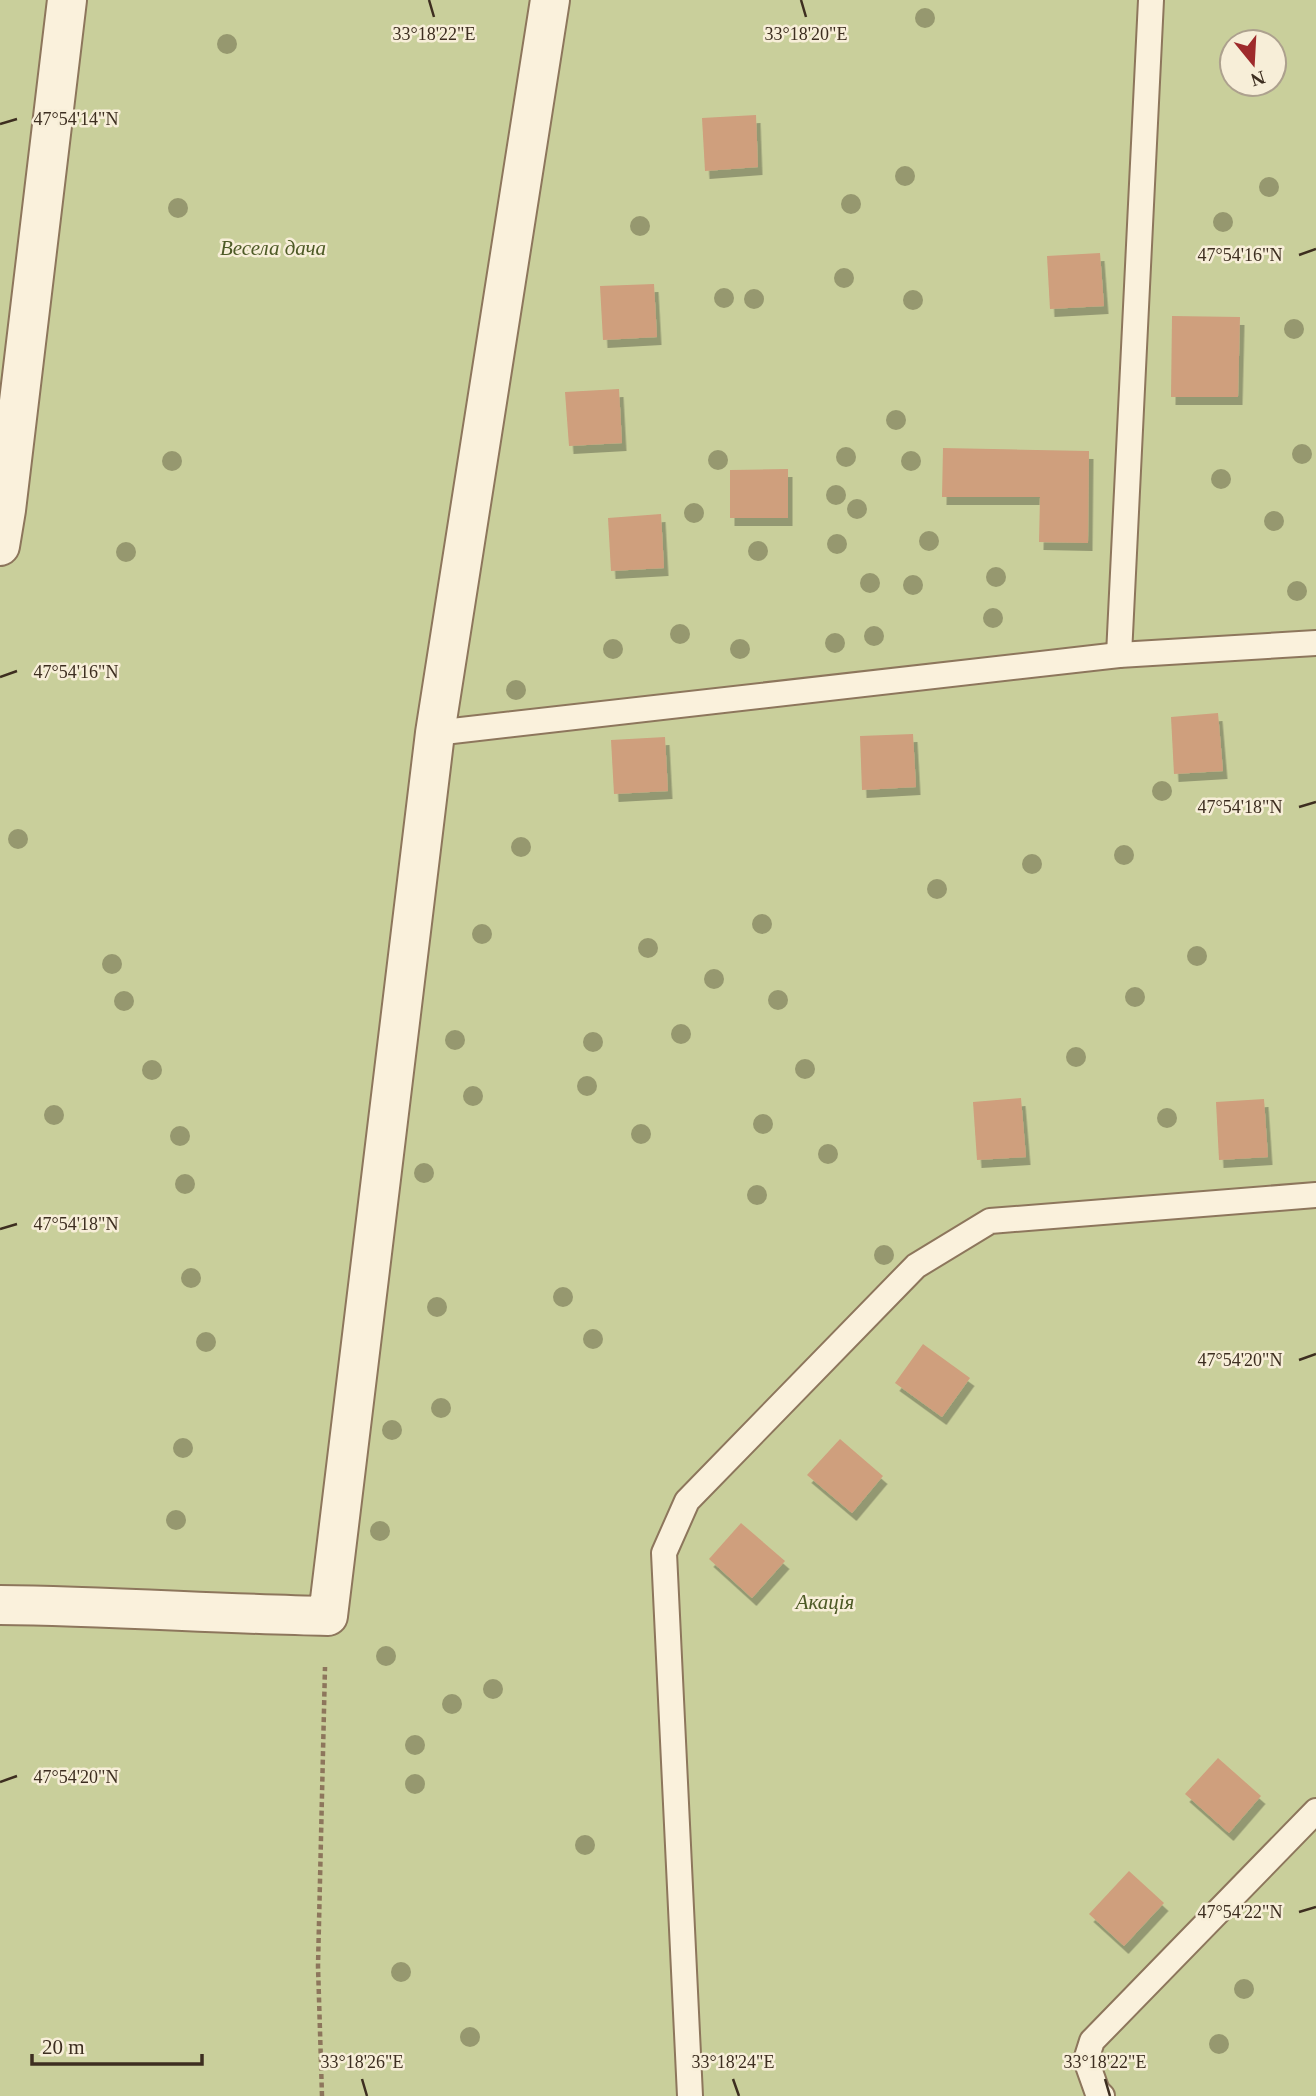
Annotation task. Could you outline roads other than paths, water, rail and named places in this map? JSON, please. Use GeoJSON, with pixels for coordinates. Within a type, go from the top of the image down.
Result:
{"type":"FeatureCollection","features":[{"type":"Feature","properties":{"kind":"street"},"geometry":{"type":"LineString","coordinates":[[0,546],[67,0]]}},
{"type":"Feature","properties":{"kind":"street"},"geometry":{"type":"LineString","coordinates":[[0,1605],[73,1605],[328,1616],[435,733],[550,0]]}},
{"type":"Feature","properties":{"kind":"lane"},"geometry":{"type":"LineString","coordinates":[[1119,655],[1151,0]]}},
{"type":"Feature","properties":{"kind":"lane"},"geometry":{"type":"LineString","coordinates":[[435,733],[1119,655],[1316,643]]}},
{"type":"Feature","properties":{"kind":"lane"},"geometry":{"type":"LineString","coordinates":[[690,2096],[664,1553],[687,1502],[916,1266],[990,1221],[1316,1195]]}},
{"type":"Feature","properties":{"kind":"lane"},"geometry":{"type":"LineString","coordinates":[[1102,2096],[1097,2091],[1086,2060],[1092,2041],[1316,1811]]}},
{"type":"Feature","properties":{"kind":"park label","name":"Весела дача"},"geometry":{"type":"Point","coordinates":[273,248]}},
{"type":"Feature","properties":{"kind":"park label","name":"Акація"},"geometry":{"type":"Point","coordinates":[825,1602]}}]}
